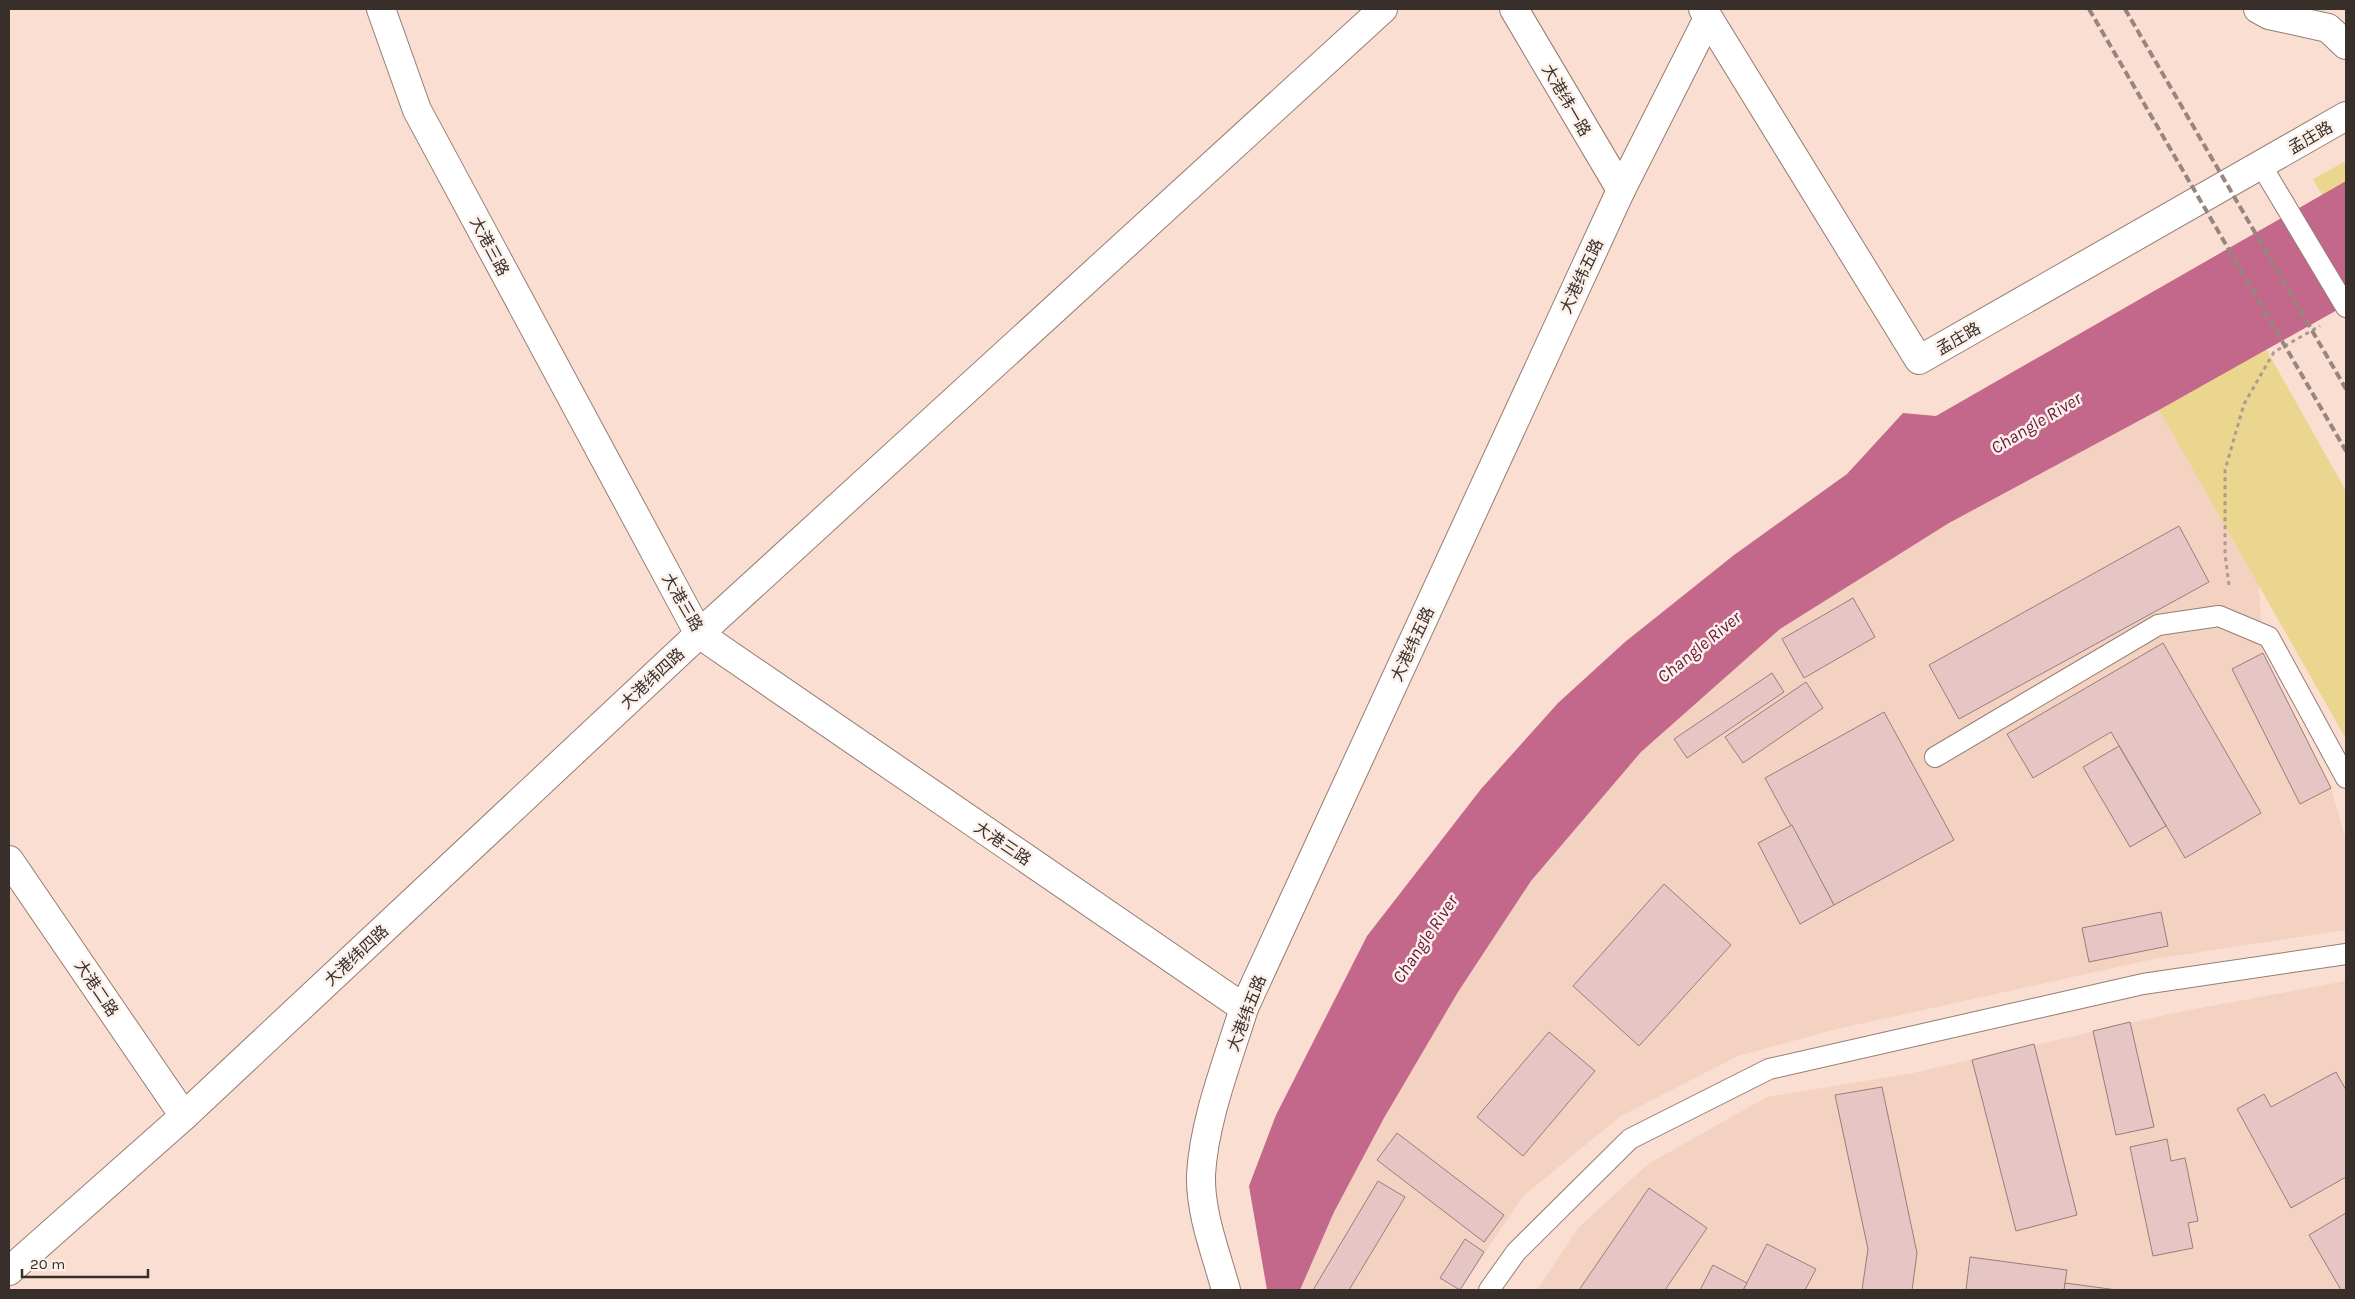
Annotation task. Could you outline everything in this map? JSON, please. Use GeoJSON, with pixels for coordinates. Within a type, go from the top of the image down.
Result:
{"type":"FeatureCollection","features":[{"type":"Feature","properties":{"kind":"street","name":"大港三路"},"geometry":{"type":"LineString","coordinates":[[381,9],[417,110],[699,634],[1244,1008]]}},
{"type":"Feature","properties":{"kind":"street","name":"大港纬四路"},"geometry":{"type":"LineString","coordinates":[[9,1271],[184,1116],[699,634],[1383,9]]}},
{"type":"Feature","properties":{"kind":"street","name":"大港纬一路"},"geometry":{"type":"LineString","coordinates":[[1514,9],[1621,190]]}},
{"type":"Feature","properties":{"kind":"street"},"geometry":{"type":"LineString","coordinates":[[2258,9],[2269,15],[2328,28],[2346,45]]}},
{"type":"Feature","properties":{"kind":"street","name":"大港纬五路"},"geometry":{"type":"LineString","coordinates":[[1226,1290],[1205,1214],[1201,1175],[1210,1118],[1244,1008],[1621,190],[1705,13]]}},
{"type":"Feature","properties":{"kind":"street","name":"孟庄路"},"geometry":{"type":"LineString","coordinates":[[1705,13],[1920,360],[2346,116]]}},
{"type":"Feature","properties":{"kind":"street","name":"大港二路"},"geometry":{"type":"LineString","coordinates":[[9,860],[184,1116]]}},
{"type":"Feature","properties":{"kind":"lane"},"geometry":{"type":"LineString","coordinates":[[2261,165],[2346,306]]}},
{"type":"Feature","properties":{"kind":"lane"},"geometry":{"type":"LineString","coordinates":[[1935,757],[2158,624],[2219,616],[2269,637],[2346,778]]}},
{"type":"Feature","properties":{"kind":"lane"},"geometry":{"type":"LineString","coordinates":[[1489,1290],[1516,1252],[1630,1138],[1769,1070],[2144,984],[2346,954]]}},
{"type":"Feature","properties":{"kind":"path"},"geometry":{"type":"LineString","coordinates":[[2235,622],[2225,554],[2225,470],[2244,404],[2274,352],[2322,325]]}},
{"type":"Feature","properties":{"kind":"shaded area"},"geometry":{"type":"Polygon","coordinates":[[[2346,161],[2346,181],[2322,195],[2313,179],[2346,161]]]}},
{"type":"Feature","properties":{"kind":"shaded area"},"geometry":{"type":"Polygon","coordinates":[[[2266,349],[2346,491],[2346,739],[2159,410],[2266,349]]]}},
{"type":"Feature","properties":{"kind":"shaded area"},"geometry":{"type":"Polygon","coordinates":[[[2159,410],[2259,585],[2263,654],[2331,788],[2346,840],[2346,930],[2154,959],[1837,1029],[1738,1056],[1621,1116],[1523,1196],[1460,1290],[1300,1290],[1334,1212],[1384,1118],[1458,992],[1531,881],[1641,752],[1780,629],[1949,523],[2159,410]]]}},
{"type":"Feature","properties":{"kind":"shaded area"},"geometry":{"type":"Polygon","coordinates":[[[2346,981],[2346,1290],[2064,1290],[2066,1271],[1970,1258],[1966,1290],[1537,1290],[1578,1228],[1648,1164],[1767,1097],[1913,1073],[2174,1013],[2346,981]]]}},
{"type":"Feature","properties":{"kind":"water","name":"Changle River"},"geometry":{"type":"Polygon","coordinates":[[[2346,181],[2346,305],[2159,410],[1949,523],[1780,629],[1641,752],[1531,881],[1458,992],[1384,1118],[1334,1212],[1300,1290],[1267,1290],[1249,1186],[1276,1115],[1367,936],[1481,789],[1558,703],[1625,642],[1734,555],[1847,474],[1903,413],[1936,416],[2346,181]]]}},
{"type":"Feature","properties":{"kind":"building"},"geometry":{"type":"Polygon","coordinates":[[[2179,526],[2209,582],[1959,719],[1929,665],[2179,526]]]}},
{"type":"Feature","properties":{"kind":"building"},"geometry":{"type":"Polygon","coordinates":[[[1853,598],[1875,637],[1804,678],[1782,639],[1853,598]]]}},
{"type":"Feature","properties":{"kind":"building"},"geometry":{"type":"Polygon","coordinates":[[[2163,643],[2261,813],[2185,858],[2111,732],[2033,778],[2007,734],[2163,643]]]}},
{"type":"Feature","properties":{"kind":"building"},"geometry":{"type":"Polygon","coordinates":[[[2263,653],[2331,788],[2300,804],[2232,669],[2263,653]]]}},
{"type":"Feature","properties":{"kind":"building"},"geometry":{"type":"Polygon","coordinates":[[[1772,673],[1784,692],[1687,758],[1674,739],[1772,673]]]}},
{"type":"Feature","properties":{"kind":"building"},"geometry":{"type":"Polygon","coordinates":[[[1806,682],[1823,708],[1743,763],[1725,737],[1806,682]]]}},
{"type":"Feature","properties":{"kind":"building"},"geometry":{"type":"Polygon","coordinates":[[[1884,712],[1954,840],[1834,905],[1765,778],[1884,712]]]}},
{"type":"Feature","properties":{"kind":"building"},"geometry":{"type":"Polygon","coordinates":[[[2119,746],[2166,826],[2130,847],[2083,767],[2119,746]]]}},
{"type":"Feature","properties":{"kind":"building"},"geometry":{"type":"Polygon","coordinates":[[[1792,825],[1834,905],[1800,924],[1758,843],[1792,825]]]}},
{"type":"Feature","properties":{"kind":"building"},"geometry":{"type":"Polygon","coordinates":[[[1664,884],[1731,945],[1639,1046],[1573,986],[1664,884]]]}},
{"type":"Feature","properties":{"kind":"building"},"geometry":{"type":"Polygon","coordinates":[[[2161,912],[2168,946],[2089,962],[2082,928],[2161,912]]]}},
{"type":"Feature","properties":{"kind":"building"},"geometry":{"type":"Polygon","coordinates":[[[2130,1022],[2154,1127],[2116,1135],[2093,1031],[2130,1022]]]}},
{"type":"Feature","properties":{"kind":"building"},"geometry":{"type":"Polygon","coordinates":[[[1549,1032],[1595,1071],[1523,1156],[1477,1117],[1549,1032]]]}},
{"type":"Feature","properties":{"kind":"building"},"geometry":{"type":"Polygon","coordinates":[[[2034,1044],[2077,1215],[2016,1231],[1972,1060],[2034,1044]]]}},
{"type":"Feature","properties":{"kind":"building"},"geometry":{"type":"Polygon","coordinates":[[[2336,1072],[2346,1090],[2346,1177],[2291,1208],[2237,1109],[2264,1094],[2271,1107],[2336,1072]]]}},
{"type":"Feature","properties":{"kind":"building"},"geometry":{"type":"Polygon","coordinates":[[[1882,1087],[1917,1253],[1912,1290],[1862,1290],[1868,1249],[1835,1095],[1882,1087]]]}},
{"type":"Feature","properties":{"kind":"building"},"geometry":{"type":"Polygon","coordinates":[[[1397,1133],[1504,1215],[1484,1242],[1377,1160],[1397,1133]]]}},
{"type":"Feature","properties":{"kind":"building"},"geometry":{"type":"Polygon","coordinates":[[[2167,1139],[2171,1161],[2185,1158],[2198,1221],[2188,1223],[2193,1248],[2153,1256],[2130,1147],[2167,1139]]]}},
{"type":"Feature","properties":{"kind":"building"},"geometry":{"type":"Polygon","coordinates":[[[1378,1181],[1405,1197],[1349,1290],[1313,1290],[1378,1181]]]}},
{"type":"Feature","properties":{"kind":"building"},"geometry":{"type":"Polygon","coordinates":[[[1649,1188],[1707,1228],[1665,1290],[1579,1290],[1649,1188]]]}},
{"type":"Feature","properties":{"kind":"building"},"geometry":{"type":"Polygon","coordinates":[[[2346,1213],[2346,1290],[2341,1290],[2309,1235],[2346,1213]]]}},
{"type":"Feature","properties":{"kind":"building"},"geometry":{"type":"Polygon","coordinates":[[[1465,1239],[1484,1252],[1460,1290],[1440,1278],[1465,1239]]]}},
{"type":"Feature","properties":{"kind":"building"},"geometry":{"type":"Polygon","coordinates":[[[1767,1244],[1816,1269],[1805,1290],[1743,1290],[1767,1244]]]}},
{"type":"Feature","properties":{"kind":"building"},"geometry":{"type":"Polygon","coordinates":[[[1970,1257],[2067,1270],[2064,1290],[1966,1290],[1970,1257]]]}},
{"type":"Feature","properties":{"kind":"building"},"geometry":{"type":"Polygon","coordinates":[[[1713,1265],[1747,1283],[1743,1290],[1700,1290],[1713,1265]]]}},
{"type":"Feature","properties":{"kind":"building"},"geometry":{"type":"Polygon","coordinates":[[[2065,1283],[2117,1290],[2064,1290],[2065,1283]]]}},
{"type":"Feature","properties":{"kind":"railway"},"geometry":{"type":"LineString","coordinates":[[2089,9],[2346,451]]}},
{"type":"Feature","properties":{"kind":"railway"},"geometry":{"type":"LineString","coordinates":[[2125,9],[2346,389]]}}]}
